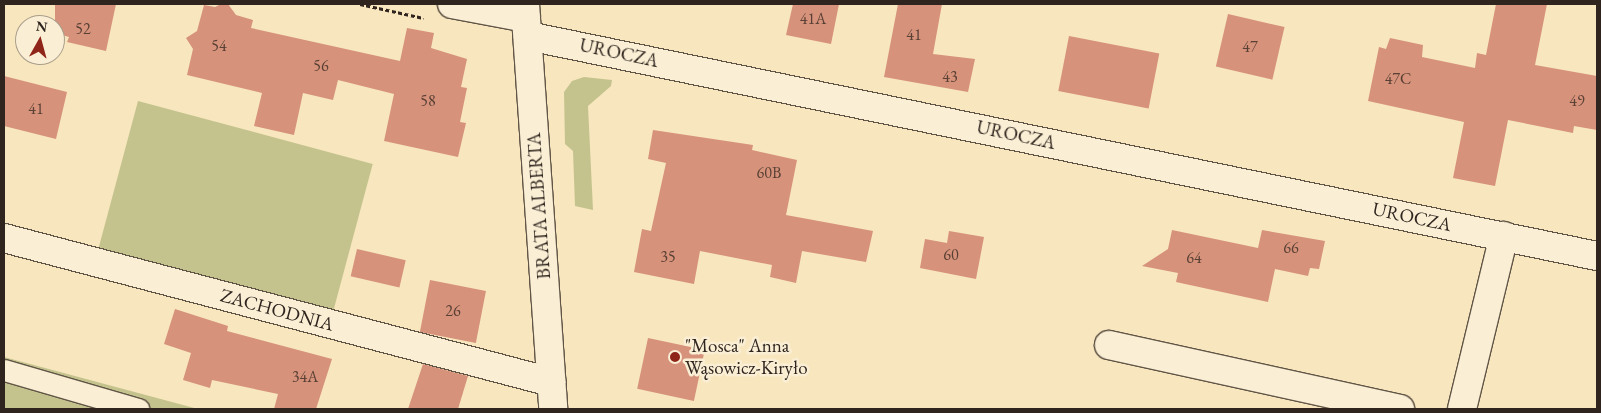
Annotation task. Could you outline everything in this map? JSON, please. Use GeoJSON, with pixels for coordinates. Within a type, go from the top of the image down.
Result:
{"type":"FeatureCollection","features":[{"type":"Feature","properties":{"kind":"street","name":"UROCZA"},"geometry":{"type":"LineString","coordinates":[[452,4],[1597,256]]}},
{"type":"Feature","properties":{"kind":"street","name":"BRATA ALBERTA"},"geometry":{"type":"LineString","coordinates":[[526,19],[553,409]]}},
{"type":"Feature","properties":{"kind":"street"},"geometry":{"type":"LineString","coordinates":[[1462,409],[1504,236]]}},
{"type":"Feature","properties":{"kind":"street","name":"ZACHODNIA"},"geometry":{"type":"LineString","coordinates":[[4,238],[550,382]]}},
{"type":"Feature","properties":{"kind":"street"},"geometry":{"type":"LineString","coordinates":[[1109,345],[1400,409]]}},
{"type":"Feature","properties":{"kind":"lane"},"geometry":{"type":"LineString","coordinates":[[4,370],[138,409]]}},
{"type":"Feature","properties":{"kind":"path"},"geometry":{"type":"LineString","coordinates":[[360,4],[428,19]]}},
{"type":"Feature","properties":{"kind":"shaded area"},"geometry":{"type":"Polygon","coordinates":[[[584,77],[612,80],[611,86],[588,106],[593,210],[575,206],[573,151],[565,144],[564,92],[572,81],[584,77]]]}},
{"type":"Feature","properties":{"kind":"shaded area"},"geometry":{"type":"Polygon","coordinates":[[[138,101],[373,164],[333,311],[99,248],[138,101]]]}},
{"type":"Feature","properties":{"kind":"shaded area"},"geometry":{"type":"Polygon","coordinates":[[[4,357],[198,409],[4,409],[4,357]]]}},
{"type":"Feature","properties":{"kind":"building"},"geometry":{"type":"Polygon","coordinates":[[[55,4],[116,4],[106,51],[67,42],[69,37],[65,36],[65,15],[55,15],[55,4]]]}},
{"type":"Feature","properties":{"kind":"building"},"geometry":{"type":"Polygon","coordinates":[[[221,4],[228,4],[236,15],[253,20],[251,28],[400,61],[407,28],[434,33],[431,48],[467,59],[461,87],[467,88],[460,122],[466,123],[458,157],[384,141],[394,94],[338,80],[333,100],[303,93],[294,135],[254,126],[262,93],[187,75],[193,49],[186,38],[197,31],[204,5],[215,7],[221,4]]]}},
{"type":"Feature","properties":{"kind":"building"},"geometry":{"type":"Polygon","coordinates":[[[793,4],[839,4],[831,44],[786,35],[793,4]]]}},
{"type":"Feature","properties":{"kind":"building"},"geometry":{"type":"Polygon","coordinates":[[[898,4],[942,4],[933,54],[975,59],[968,92],[884,77],[898,4]]]}},
{"type":"Feature","properties":{"kind":"building"},"geometry":{"type":"Polygon","coordinates":[[[1496,4],[1547,4],[1535,65],[1597,76],[1597,130],[1574,126],[1573,133],[1508,120],[1495,186],[1453,178],[1464,122],[1368,101],[1379,47],[1386,49],[1390,38],[1423,45],[1422,57],[1475,68],[1477,53],[1486,55],[1496,4]]]}},
{"type":"Feature","properties":{"kind":"building"},"geometry":{"type":"Polygon","coordinates":[[[1228,14],[1285,27],[1272,80],[1216,67],[1228,14]]]}},
{"type":"Feature","properties":{"kind":"building"},"geometry":{"type":"Polygon","coordinates":[[[1069,36],[1159,54],[1149,109],[1058,91],[1069,36]]]}},
{"type":"Feature","properties":{"kind":"building"},"geometry":{"type":"Polygon","coordinates":[[[4,76],[67,92],[56,139],[4,126],[4,76]]]}},
{"type":"Feature","properties":{"kind":"building"},"geometry":{"type":"Polygon","coordinates":[[[653,130],[753,145],[752,150],[797,160],[786,215],[873,231],[866,262],[802,251],[796,283],[770,277],[772,265],[700,251],[694,284],[634,272],[642,229],[651,231],[666,163],[648,159],[653,130]]]}},
{"type":"Feature","properties":{"kind":"building"},"geometry":{"type":"Polygon","coordinates":[[[1172,230],[1258,248],[1262,230],[1325,241],[1319,269],[1310,268],[1308,276],[1275,269],[1268,302],[1176,282],[1178,273],[1142,266],[1168,249],[1172,230]]]}},
{"type":"Feature","properties":{"kind":"building"},"geometry":{"type":"Polygon","coordinates":[[[949,231],[984,237],[976,279],[920,268],[925,239],[947,243],[949,231]]]}},
{"type":"Feature","properties":{"kind":"building"},"geometry":{"type":"Polygon","coordinates":[[[357,249],[406,260],[399,288],[351,276],[357,249]]]}},
{"type":"Feature","properties":{"kind":"building"},"geometry":{"type":"Polygon","coordinates":[[[430,280],[486,291],[476,343],[420,332],[430,280]]]}},
{"type":"Feature","properties":{"kind":"building"},"geometry":{"type":"Polygon","coordinates":[[[175,309],[228,326],[227,331],[332,359],[316,409],[274,409],[278,394],[212,380],[210,388],[183,380],[191,353],[164,344],[175,309]]]}},
{"type":"Feature","properties":{"kind":"building"},"geometry":{"type":"Polygon","coordinates":[[[648,338],[705,350],[694,401],[637,389],[648,338]]]}},
{"type":"Feature","properties":{"kind":"building"},"geometry":{"type":"Polygon","coordinates":[[[423,364],[468,376],[458,409],[408,409],[423,364]]]}},
{"type":"Feature","properties":{"kind":"place","name":"\"Mosca\" Anna Wąsowicz-Kiryło"},"geometry":{"type":"Point","coordinates":[675,357]}}]}
